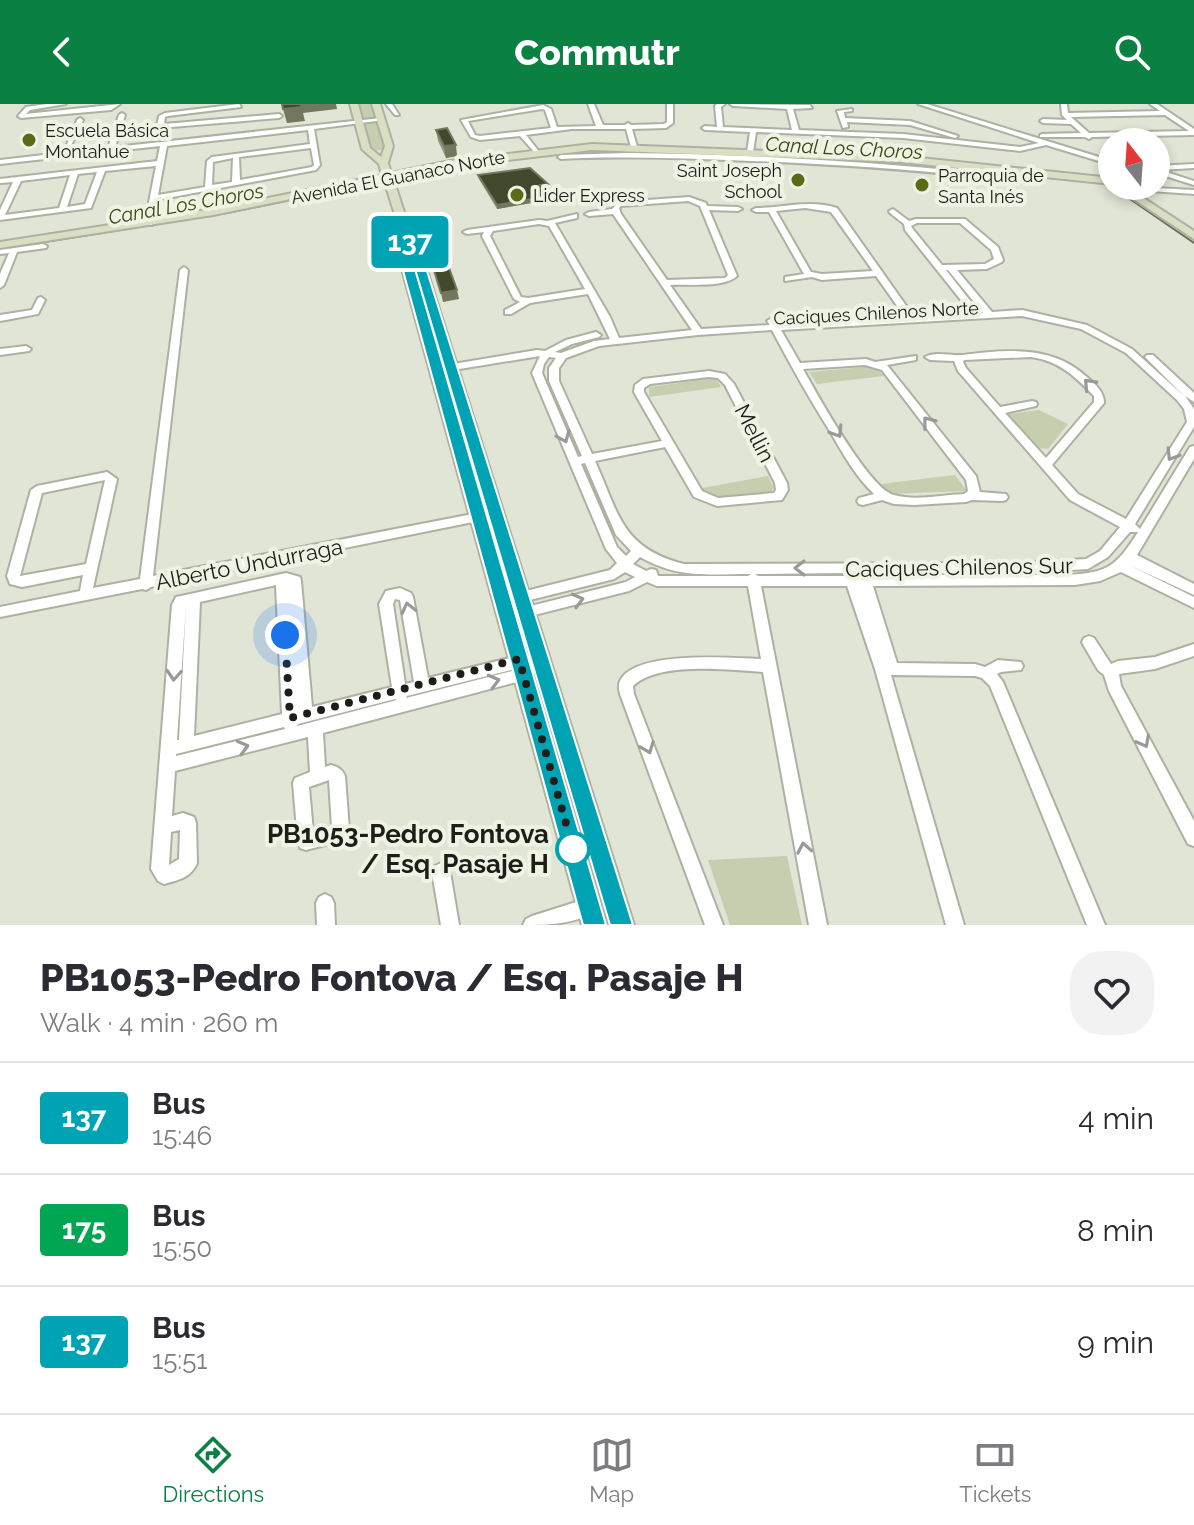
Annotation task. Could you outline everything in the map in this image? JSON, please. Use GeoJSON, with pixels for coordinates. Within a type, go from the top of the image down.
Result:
{"type":"FeatureCollection","features":[{"type":"Feature","properties":{"kind":"street"},"geometry":{"type":"LineString","coordinates":[[13,109],[63,104]]}},
{"type":"Feature","properties":{"kind":"street"},"geometry":{"type":"LineString","coordinates":[[354,104],[368,153],[383,163],[390,181],[408,240],[405,260],[496,513],[525,605],[528,665],[592,916],[532,925]]}},
{"type":"Feature","properties":{"kind":"street"},"geometry":{"type":"LineString","coordinates":[[376,104],[389,151],[383,163]]}},
{"type":"Feature","properties":{"kind":"street"},"geometry":{"type":"LineString","coordinates":[[389,104],[397,114]]}},
{"type":"Feature","properties":{"kind":"street"},"geometry":{"type":"LineString","coordinates":[[591,104],[600,127]]}},
{"type":"Feature","properties":{"kind":"street"},"geometry":{"type":"LineString","coordinates":[[555,130],[548,109],[538,107],[465,118],[477,138],[521,133],[555,130],[573,128],[666,126],[670,123],[670,104]]}},
{"type":"Feature","properties":{"kind":"street"},"geometry":{"type":"LineString","coordinates":[[720,104],[720,128]]}},
{"type":"Feature","properties":{"kind":"street"},"geometry":{"type":"LineString","coordinates":[[733,104],[810,107]]}},
{"type":"Feature","properties":{"kind":"street"},"geometry":{"type":"LineString","coordinates":[[921,104],[1098,156]]}},
{"type":"Feature","properties":{"kind":"street"},"geometry":{"type":"LineString","coordinates":[[938,104],[1043,140],[1089,137]]}},
{"type":"Feature","properties":{"kind":"street"},"geometry":{"type":"LineString","coordinates":[[1064,104],[1065,115],[1089,137]]}},
{"type":"Feature","properties":{"kind":"street"},"geometry":{"type":"LineString","coordinates":[[1153,104],[1194,134]]}},
{"type":"Feature","properties":{"kind":"street"},"geometry":{"type":"LineString","coordinates":[[234,136],[235,121],[239,105],[162,116],[160,126],[235,121],[279,116]]}},
{"type":"Feature","properties":{"kind":"street"},"geometry":{"type":"LineString","coordinates":[[10,119],[129,107]]}},
{"type":"Feature","properties":{"kind":"street"},"geometry":{"type":"LineString","coordinates":[[790,107],[796,132]]}},
{"type":"Feature","properties":{"kind":"street"},"geometry":{"type":"LineString","coordinates":[[22,117],[26,108]]}},
{"type":"Feature","properties":{"kind":"street"},"geometry":{"type":"LineString","coordinates":[[847,134],[837,109],[850,110]]}},
{"type":"Feature","properties":{"kind":"street"},"geometry":{"type":"LineString","coordinates":[[1065,115],[1165,113]]}},
{"type":"Feature","properties":{"kind":"street"},"geometry":{"type":"LineString","coordinates":[[111,149],[122,115]]}},
{"type":"Feature","properties":{"kind":"street"},"geometry":{"type":"LineString","coordinates":[[67,152],[80,120]]}},
{"type":"Feature","properties":{"kind":"street"},"geometry":{"type":"LineString","coordinates":[[0,162],[67,152],[381,120]]}},
{"type":"Feature","properties":{"kind":"street"},"geometry":{"type":"LineString","coordinates":[[843,120],[910,123],[950,138],[981,145],[1052,152]]}},
{"type":"Feature","properties":{"kind":"street"},"geometry":{"type":"LineString","coordinates":[[1043,121],[1071,122]]}},
{"type":"Feature","properties":{"kind":"street"},"geometry":{"type":"LineString","coordinates":[[628,125],[630,143]]}},
{"type":"Feature","properties":{"kind":"street"},"geometry":{"type":"LineString","coordinates":[[154,198],[315,168],[311,128]]}},
{"type":"Feature","properties":{"kind":"street"},"geometry":{"type":"LineString","coordinates":[[705,128],[950,138]]}},
{"type":"Feature","properties":{"kind":"street"},"geometry":{"type":"LineString","coordinates":[[753,130],[753,148]]}},
{"type":"Feature","properties":{"kind":"street"},"geometry":{"type":"LineString","coordinates":[[521,133],[533,153]]}},
{"type":"Feature","properties":{"kind":"street"},"geometry":{"type":"LineString","coordinates":[[1029,149],[1043,140],[1194,134]]}},
{"type":"Feature","properties":{"kind":"street"},"geometry":{"type":"LineString","coordinates":[[1056,140],[1098,155]]}},
{"type":"Feature","properties":{"kind":"street","name":"Avenida El Guanaco Norte"},"geometry":{"type":"LineString","coordinates":[[420,174],[630,143],[753,148],[1098,181]]}},
{"type":"Feature","properties":{"kind":"street"},"geometry":{"type":"LineString","coordinates":[[149,223],[164,144]]}},
{"type":"Feature","properties":{"kind":"street"},"geometry":{"type":"LineString","coordinates":[[208,189],[210,161],[214,158],[314,146]]}},
{"type":"Feature","properties":{"kind":"street"},"geometry":{"type":"LineString","coordinates":[[285,149],[288,174]]}},
{"type":"Feature","properties":{"kind":"street"},"geometry":{"type":"LineString","coordinates":[[368,153],[389,151]]}},
{"type":"Feature","properties":{"kind":"street","name":"Avenida El Guanaco Norte"},"geometry":{"type":"LineString","coordinates":[[0,245],[149,223],[533,153],[873,161]]}},
{"type":"Feature","properties":{"kind":"street"},"geometry":{"type":"LineString","coordinates":[[236,155],[236,184]]}},
{"type":"Feature","properties":{"kind":"street"},"geometry":{"type":"LineString","coordinates":[[0,181],[161,163]]}},
{"type":"Feature","properties":{"kind":"street","name":"Avenida El Guanaco Norte"},"geometry":{"type":"LineString","coordinates":[[911,164],[979,175]]}},
{"type":"Feature","properties":{"kind":"street"},"geometry":{"type":"LineString","coordinates":[[1170,172],[1194,166]]}},
{"type":"Feature","properties":{"kind":"street"},"geometry":{"type":"LineString","coordinates":[[0,218],[88,206],[102,169]]}},
{"type":"Feature","properties":{"kind":"street"},"geometry":{"type":"LineString","coordinates":[[62,210],[75,172]]}},
{"type":"Feature","properties":{"kind":"street"},"geometry":{"type":"LineString","coordinates":[[0,218],[18,179]]}},
{"type":"Feature","properties":{"kind":"street"},"geometry":{"type":"LineString","coordinates":[[1170,179],[1194,187]]}},
{"type":"Feature","properties":{"kind":"street"},"geometry":{"type":"LineString","coordinates":[[1170,181],[1194,187]]}},
{"type":"Feature","properties":{"kind":"street","name":"Avenida El Guanaco Norte"},"geometry":{"type":"LineString","coordinates":[[1170,186],[1194,187]]}},
{"type":"Feature","properties":{"kind":"street"},"geometry":{"type":"LineString","coordinates":[[589,214],[615,211],[621,203],[651,199],[692,199],[701,202],[733,273],[731,278]]}},
{"type":"Feature","properties":{"kind":"street"},"geometry":{"type":"LineString","coordinates":[[1140,200],[1194,236]]}},
{"type":"Feature","properties":{"kind":"street"},"geometry":{"type":"LineString","coordinates":[[704,208],[738,209]]}},
{"type":"Feature","properties":{"kind":"street"},"geometry":{"type":"LineString","coordinates":[[756,210],[773,212],[794,208],[831,208],[873,273],[904,313]]}},
{"type":"Feature","properties":{"kind":"street"},"geometry":{"type":"LineString","coordinates":[[615,211],[696,328]]}},
{"type":"Feature","properties":{"kind":"street"},"geometry":{"type":"LineString","coordinates":[[893,211],[908,224],[940,268],[981,309]]}},
{"type":"Feature","properties":{"kind":"street"},"geometry":{"type":"LineString","coordinates":[[773,212],[804,269],[811,275]]}},
{"type":"Feature","properties":{"kind":"street"},"geometry":{"type":"LineString","coordinates":[[467,232],[548,223],[574,216]]}},
{"type":"Feature","properties":{"kind":"street"},"geometry":{"type":"LineString","coordinates":[[908,224],[962,221],[999,255],[999,260],[992,265],[940,268]]}},
{"type":"Feature","properties":{"kind":"street"},"geometry":{"type":"LineString","coordinates":[[548,223],[553,226],[614,337]]}},
{"type":"Feature","properties":{"kind":"street"},"geometry":{"type":"LineString","coordinates":[[489,230],[486,236],[514,296],[528,301]]}},
{"type":"Feature","properties":{"kind":"street"},"geometry":{"type":"LineString","coordinates":[[0,252],[43,246]]}},
{"type":"Feature","properties":{"kind":"street"},"geometry":{"type":"LineString","coordinates":[[0,285],[14,250]]}},
{"type":"Feature","properties":{"kind":"street"},"geometry":{"type":"LineString","coordinates":[[951,268],[981,309]]}},
{"type":"Feature","properties":{"kind":"street"},"geometry":{"type":"LineString","coordinates":[[146,585],[184,270]]}},
{"type":"Feature","properties":{"kind":"street"},"geometry":{"type":"LineString","coordinates":[[788,279],[873,273]]}},
{"type":"Feature","properties":{"kind":"street"},"geometry":{"type":"LineString","coordinates":[[666,283],[731,278],[745,280]]}},
{"type":"Feature","properties":{"kind":"street"},"geometry":{"type":"LineString","coordinates":[[508,312],[528,301],[590,291]]}},
{"type":"Feature","properties":{"kind":"street"},"geometry":{"type":"LineString","coordinates":[[0,318],[33,313],[38,310],[41,300]]}},
{"type":"Feature","properties":{"kind":"street","name":"Caciques Chilenos Norte"},"geometry":{"type":"LineString","coordinates":[[445,372],[548,353],[572,341],[772,322],[981,309],[1047,317],[1117,339],[1184,388]]}},
{"type":"Feature","properties":{"kind":"street","name":"Caciques Chilenos Norte"},"geometry":{"type":"LineString","coordinates":[[772,322],[981,309]]}},
{"type":"Feature","properties":{"kind":"street"},"geometry":{"type":"LineString","coordinates":[[772,322],[795,366],[871,487],[883,496],[898,500],[1002,497]]}},
{"type":"Feature","properties":{"kind":"street","name":"Caciques Chilenos Norte"},"geometry":{"type":"LineString","coordinates":[[548,353],[562,356],[614,337]]}},
{"type":"Feature","properties":{"kind":"street"},"geometry":{"type":"LineString","coordinates":[[0,352],[26,349]]}},
{"type":"Feature","properties":{"kind":"street","name":"Caciques Chilenos Norte"},"geometry":{"type":"LineString","coordinates":[[538,365],[548,353]]}},
{"type":"Feature","properties":{"kind":"street"},"geometry":{"type":"LineString","coordinates":[[930,357],[1031,353],[1051,356],[1072,366],[1099,395],[1099,403],[1046,465]]}},
{"type":"Feature","properties":{"kind":"street"},"geometry":{"type":"LineString","coordinates":[[562,356],[554,368],[554,381],[612,549],[625,565],[647,579],[661,563]]}},
{"type":"Feature","properties":{"kind":"street"},"geometry":{"type":"LineString","coordinates":[[795,366],[877,364],[913,358]]}},
{"type":"Feature","properties":{"kind":"street"},"geometry":{"type":"LineString","coordinates":[[960,358],[959,367],[1078,501],[1144,533]]}},
{"type":"Feature","properties":{"kind":"street"},"geometry":{"type":"LineString","coordinates":[[445,372],[523,363],[554,368]]}},
{"type":"Feature","properties":{"kind":"street"},"geometry":{"type":"LineString","coordinates":[[877,364],[887,370],[972,479],[975,488],[972,496]]}},
{"type":"Feature","properties":{"kind":"street"},"geometry":{"type":"LineString","coordinates":[[538,365],[538,376],[581,460],[618,528],[639,551]]}},
{"type":"Feature","properties":{"kind":"street"},"geometry":{"type":"LineString","coordinates":[[445,372],[479,517],[505,610],[528,665],[622,925]]}},
{"type":"Feature","properties":{"kind":"street","name":"Mellin"},"geometry":{"type":"LineString","coordinates":[[705,374],[721,376],[729,384],[766,454],[781,483],[782,492],[766,500],[717,502],[703,499],[694,490],[668,443],[639,387],[653,380],[705,374]]}},
{"type":"Feature","properties":{"kind":"street"},"geometry":{"type":"LineString","coordinates":[[1184,388],[1194,399]]}},
{"type":"Feature","properties":{"kind":"street","name":"Caciques Chilenos Sur"},"geometry":{"type":"LineString","coordinates":[[855,577],[1082,565],[1104,554],[1128,526],[1192,422],[1184,388]]}},
{"type":"Feature","properties":{"kind":"street"},"geometry":{"type":"LineString","coordinates":[[998,411],[1032,404]]}},
{"type":"Feature","properties":{"kind":"street"},"geometry":{"type":"LineString","coordinates":[[581,460],[668,443]]}},
{"type":"Feature","properties":{"kind":"street"},"geometry":{"type":"LineString","coordinates":[[1125,561],[1194,450]]}},
{"type":"Feature","properties":{"kind":"street"},"geometry":{"type":"LineString","coordinates":[[85,596],[92,568],[111,479],[107,476],[37,490],[13,576],[15,580],[22,582],[92,568]]}},
{"type":"Feature","properties":{"kind":"street"},"geometry":{"type":"LineString","coordinates":[[863,501],[883,496]]}},
{"type":"Feature","properties":{"kind":"street","name":"Alberto Undurraga"},"geometry":{"type":"LineString","coordinates":[[0,612],[496,513]]}},
{"type":"Feature","properties":{"kind":"street","name":"Caciques Chilenos Sur"},"geometry":{"type":"LineString","coordinates":[[525,605],[607,577],[639,551],[661,563],[753,576]]}},
{"type":"Feature","properties":{"kind":"street"},"geometry":{"type":"LineString","coordinates":[[1125,561],[1194,590]]}},
{"type":"Feature","properties":{"kind":"street"},"geometry":{"type":"LineString","coordinates":[[1125,561],[1194,603]]}},
{"type":"Feature","properties":{"kind":"street","name":"Caciques Chilenos Sur"},"geometry":{"type":"LineString","coordinates":[[505,610],[647,579],[664,582],[753,576],[1078,580],[1105,575],[1125,561]]}},
{"type":"Feature","properties":{"kind":"street"},"geometry":{"type":"LineString","coordinates":[[753,576],[818,925]]}},
{"type":"Feature","properties":{"kind":"street"},"geometry":{"type":"LineString","coordinates":[[855,577],[887,669],[955,925]]}},
{"type":"Feature","properties":{"kind":"street"},"geometry":{"type":"LineString","coordinates":[[163,826],[174,753],[188,600],[282,579],[300,724],[318,775]]}},
{"type":"Feature","properties":{"kind":"street"},"geometry":{"type":"LineString","coordinates":[[401,698],[386,604],[391,595],[400,593],[406,597],[422,685]]}},
{"type":"Feature","properties":{"kind":"street"},"geometry":{"type":"LineString","coordinates":[[1089,642],[1103,666],[1111,672],[1114,687],[1194,838]]}},
{"type":"Feature","properties":{"kind":"street"},"geometry":{"type":"LineString","coordinates":[[1111,672],[1118,667],[1155,663],[1194,650]]}},
{"type":"Feature","properties":{"kind":"street"},"geometry":{"type":"LineString","coordinates":[[401,698],[422,685],[528,665]]}},
{"type":"Feature","properties":{"kind":"street"},"geometry":{"type":"LineString","coordinates":[[174,753],[528,665]]}},
{"type":"Feature","properties":{"kind":"street"},"geometry":{"type":"LineString","coordinates":[[714,925],[627,694],[626,684],[637,672],[664,666],[771,666]]}},
{"type":"Feature","properties":{"kind":"street"},"geometry":{"type":"LineString","coordinates":[[987,674],[998,666],[1016,666]]}},
{"type":"Feature","properties":{"kind":"street"},"geometry":{"type":"LineString","coordinates":[[887,669],[969,669],[987,674],[1000,689],[1096,925]]}},
{"type":"Feature","properties":{"kind":"street"},"geometry":{"type":"LineString","coordinates":[[174,753],[300,724]]}},
{"type":"Feature","properties":{"kind":"street"},"geometry":{"type":"LineString","coordinates":[[441,872],[450,925]]}},
{"type":"Feature","properties":{"kind":"street"},"geometry":{"type":"LineString","coordinates":[[325,903],[326,925]]}},
{"type":"Feature","properties":{"kind":"green space"},"geometry":{"type":"Polygon","coordinates":[[[356,104],[372,104],[386,149],[370,152],[356,104]]]}},
{"type":"Feature","properties":{"kind":"green space"},"geometry":{"type":"Polygon","coordinates":[[[875,366],[884,376],[817,384],[809,372],[875,366]]]}},
{"type":"Feature","properties":{"kind":"green space"},"geometry":{"type":"Polygon","coordinates":[[[716,378],[721,387],[649,397],[649,387],[716,378]]]}},
{"type":"Feature","properties":{"kind":"green space"},"geometry":{"type":"Polygon","coordinates":[[[1039,410],[1068,424],[1048,449],[1039,448],[1008,414],[1039,410]]]}},
{"type":"Feature","properties":{"kind":"green space"},"geometry":{"type":"Polygon","coordinates":[[[955,475],[967,491],[889,494],[881,484],[955,475]]]}},
{"type":"Feature","properties":{"kind":"green space"},"geometry":{"type":"Polygon","coordinates":[[[768,476],[774,488],[769,495],[713,497],[706,496],[702,488],[768,476]]]}},
{"type":"Feature","properties":{"kind":"green space"},"geometry":{"type":"Polygon","coordinates":[[[787,856],[802,925],[730,925],[708,860],[787,856]]]}},
{"type":"Feature","properties":{"kind":"building"},"geometry":{"type":"Polygon","coordinates":[[[282,104],[301,104],[301,107],[283,109],[282,104]]]}},
{"type":"Feature","properties":{"kind":"building"},"geometry":{"type":"Polygon","coordinates":[[[447,128],[456,145],[444,146],[436,130],[447,128]]]}},
{"type":"Feature","properties":{"kind":"building","name":"Lider Express"},"geometry":{"type":"Polygon","coordinates":[[[530,168],[548,184],[540,185],[549,196],[497,205],[478,175],[530,168]]]}},
{"type":"Feature","properties":{"kind":"building"},"geometry":{"type":"Polygon","coordinates":[[[448,265],[457,290],[441,293],[433,267],[448,265]]]}},
{"type":"Feature","properties":{"kind":"waterway","name":"Canal Los Choros"},"geometry":{"type":"LineString","coordinates":[[573,152],[609,150]]}},
{"type":"Feature","properties":{"kind":"waterway","name":"Canal Los Choros"},"geometry":{"type":"LineString","coordinates":[[849,160],[1084,181]]}},
{"type":"Feature","properties":{"kind":"waterway","name":"Canal Los Choros"},"geometry":{"type":"LineString","coordinates":[[399,178],[480,163]]}},
{"type":"Feature","properties":{"kind":"waterway","name":"Canal Los Choros"},"geometry":{"type":"LineString","coordinates":[[0,249],[227,213],[377,182]]}},
{"type":"Feature","properties":{"kind":"waterway","name":"Canal Los Choros"},"geometry":{"type":"LineString","coordinates":[[1131,200],[1194,243]]}},
{"type":"Feature","properties":{"kind":"bus line","name":"137"},"geometry":{"type":"LineString","coordinates":[[594,925],[410,278],[404,254],[408,240],[416,252],[622,925]]}},
{"type":"Feature","properties":{"kind":"place","name":"Escuela Básica Montahue"},"geometry":{"type":"Point","coordinates":[29,140]}},
{"type":"Feature","properties":{"kind":"place","name":"Saint Joseph School"},"geometry":{"type":"Point","coordinates":[798,180]}},
{"type":"Feature","properties":{"kind":"place","name":"Parroquia de Santa Inés"},"geometry":{"type":"Point","coordinates":[922,185]}},
{"type":"Feature","properties":{"kind":"place","name":"Lider Express"},"geometry":{"type":"Point","coordinates":[517,195]}},
{"type":"Feature","properties":{"kind":"place","name":"PB1053-Pedro Fontova / Esq. Pasaje H"},"geometry":{"type":"Point","coordinates":[573,849]}},
{"type":"Feature","properties":{"kind":"route"},"geometry":{"type":"LineString","coordinates":[[285,635],[290,718],[519,659],[575,855],[573,849]]}}]}
